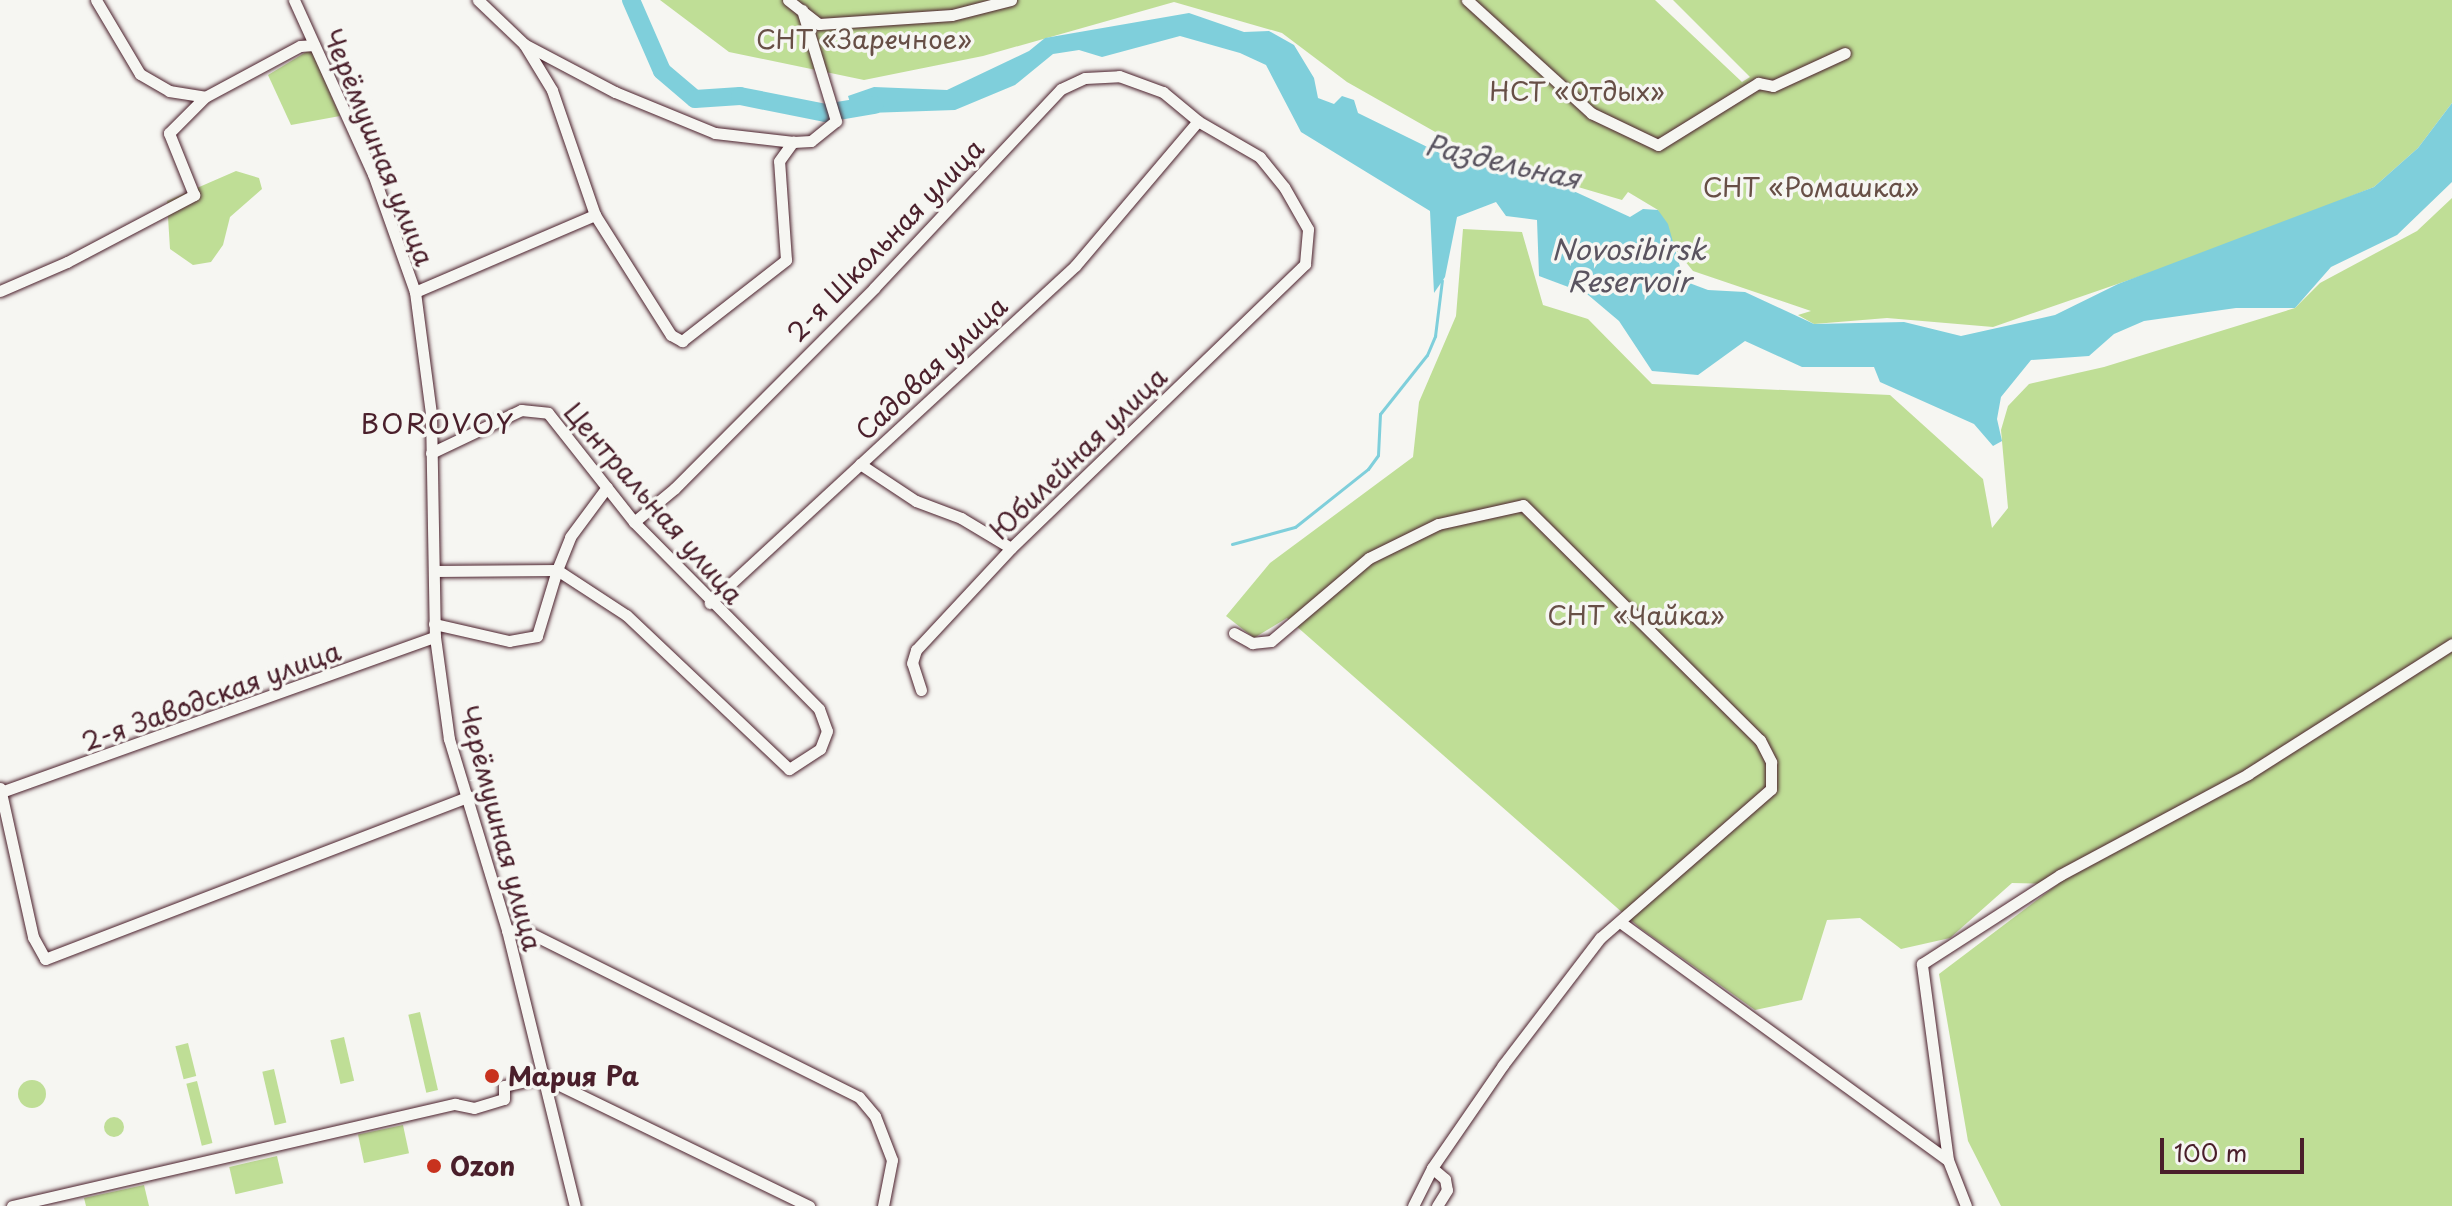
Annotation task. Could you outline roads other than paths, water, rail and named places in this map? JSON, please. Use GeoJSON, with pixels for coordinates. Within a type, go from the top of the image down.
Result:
{"type":"FeatureCollection","features":[{"type":"Feature","properties":{"kind":"street"},"geometry":{"type":"LineString","coordinates":[[96,0],[140,74],[169,91],[205,97]]}},
{"type":"Feature","properties":{"kind":"street","name":"Черёмушная улица"},"geometry":{"type":"LineString","coordinates":[[294,0],[373,174],[415,292],[431,453],[434,630],[449,739],[469,796],[507,930],[575,1206]]}},
{"type":"Feature","properties":{"kind":"street"},"geometry":{"type":"LineString","coordinates":[[478,0],[524,44],[552,90],[595,215],[671,335],[682,341],[692,338],[786,260],[779,161],[793,142]]}},
{"type":"Feature","properties":{"kind":"street"},"geometry":{"type":"LineString","coordinates":[[788,0],[819,24],[952,15],[1011,0]]}},
{"type":"Feature","properties":{"kind":"street"},"geometry":{"type":"LineString","coordinates":[[1467,0],[1591,113],[1658,145],[1758,83],[1773,86],[1845,53]]}},
{"type":"Feature","properties":{"kind":"street"},"geometry":{"type":"LineString","coordinates":[[524,44],[615,92],[715,133],[793,142],[811,141],[836,121],[802,10]]}},
{"type":"Feature","properties":{"kind":"street"},"geometry":{"type":"LineString","coordinates":[[0,291],[67,262],[194,195],[169,133],[205,97],[300,46],[314,45]]}},
{"type":"Feature","properties":{"kind":"street","name":"2-я Школьная улица"},"geometry":{"type":"LineString","coordinates":[[634,522],[675,488],[874,288],[1061,89],[1085,78],[1119,76],[1163,92],[1198,121],[1260,157],[1284,187],[1308,229],[1305,264]]}},
{"type":"Feature","properties":{"kind":"street","name":"Садовая улица"},"geometry":{"type":"LineString","coordinates":[[710,603],[1075,266],[1198,121]]}},
{"type":"Feature","properties":{"kind":"street"},"geometry":{"type":"LineString","coordinates":[[415,292],[595,215]]}},
{"type":"Feature","properties":{"kind":"street","name":"Юбилейная улица"},"geometry":{"type":"LineString","coordinates":[[921,690],[912,663],[916,650],[1011,548],[1305,264]]}},
{"type":"Feature","properties":{"kind":"street","name":"Центральная улица"},"geometry":{"type":"LineString","coordinates":[[431,453],[521,410],[548,413],[634,522],[710,603],[819,709],[827,731],[820,749],[789,769],[626,615],[557,570]]}},
{"type":"Feature","properties":{"kind":"street"},"geometry":{"type":"LineString","coordinates":[[860,464],[916,501],[961,518],[1011,548]]}},
{"type":"Feature","properties":{"kind":"street"},"geometry":{"type":"LineString","coordinates":[[434,630],[509,641],[537,636],[570,537],[607,487]]}},
{"type":"Feature","properties":{"kind":"street"},"geometry":{"type":"LineString","coordinates":[[1234,633],[1252,643],[1271,641],[1369,558],[1438,524],[1523,505],[1760,740],[1771,762],[1771,789],[1600,938],[1522,1039],[1432,1168],[1413,1206]]}},
{"type":"Feature","properties":{"kind":"street"},"geometry":{"type":"LineString","coordinates":[[434,571],[557,570]]}},
{"type":"Feature","properties":{"kind":"street","name":"2-я Заводская улица"},"geometry":{"type":"LineString","coordinates":[[0,790],[434,630]]}},
{"type":"Feature","properties":{"kind":"street"},"geometry":{"type":"LineString","coordinates":[[1966,1206],[1948,1160],[1922,964],[2060,875],[2248,774],[2452,644]]}},
{"type":"Feature","properties":{"kind":"street"},"geometry":{"type":"LineString","coordinates":[[0,790],[33,937],[45,959],[469,796]]}},
{"type":"Feature","properties":{"kind":"street"},"geometry":{"type":"LineString","coordinates":[[0,856],[15,853]]}},
{"type":"Feature","properties":{"kind":"street"},"geometry":{"type":"LineString","coordinates":[[1620,922],[1948,1160]]}},
{"type":"Feature","properties":{"kind":"street"},"geometry":{"type":"LineString","coordinates":[[507,930],[528,932],[859,1097],[875,1116],[892,1160],[883,1206]]}},
{"type":"Feature","properties":{"kind":"street"},"geometry":{"type":"LineString","coordinates":[[12,1206],[455,1104],[474,1108],[504,1099],[504,1086],[543,1077],[809,1206]]}},
{"type":"Feature","properties":{"kind":"street"},"geometry":{"type":"LineString","coordinates":[[1432,1168],[1447,1190],[1437,1206]]}},
{"type":"Feature","properties":{"kind":"water","name":"Novosibirsk Reservoir"},"geometry":{"type":"Polygon","coordinates":[[[1189,13],[1244,32],[1269,31],[1294,45],[1314,78],[1318,98],[1334,104],[1342,96],[1354,100],[1358,113],[1460,163],[1500,164],[1543,177],[1630,217],[1643,209],[1658,210],[1668,224],[1684,281],[1708,290],[1745,292],[1814,324],[1904,322],[1961,336],[2055,315],[2118,284],[2374,187],[2418,148],[2452,103],[2452,182],[2397,235],[2331,267],[2295,308],[2236,308],[2144,321],[2114,334],[2089,356],[2031,360],[2001,397],[1997,419],[2002,441],[1993,446],[1974,424],[1880,382],[1874,367],[1802,367],[1745,341],[1698,375],[1652,371],[1619,321],[1587,294],[1539,276],[1537,220],[1506,216],[1496,202],[1457,217],[1445,277],[1434,293],[1430,211],[1301,132],[1266,65],[1240,53],[1180,36],[1102,57],[1079,50],[1053,54],[1015,85],[955,110],[868,113],[852,109],[848,96],[874,87],[947,90],[1029,51],[1045,38],[1189,13]]]}},
{"type":"Feature","properties":{"kind":"waterway","name":"Раздельная"},"geometry":{"type":"LineString","coordinates":[[631,0],[662,71],[695,99],[740,96],[826,113],[874,105]]}},
{"type":"Feature","properties":{"kind":"waterway"},"geometry":{"type":"LineString","coordinates":[[1232,544],[1295,527],[1368,469],[1378,455],[1380,414],[1427,355],[1435,336],[1442,280]]}},
{"type":"Feature","properties":{"kind":"place","name":"Мария Ра"},"geometry":{"type":"Point","coordinates":[492,1076]}},
{"type":"Feature","properties":{"kind":"place","name":"Ozon"},"geometry":{"type":"Point","coordinates":[434,1166]}},
{"type":"Feature","properties":{"kind":"district","name":"BOROVOY"},"geometry":{"type":"Point","coordinates":[438,423]}},
{"type":"Feature","properties":{"kind":"park label","name":"СНТ «Заречное»"},"geometry":{"type":"Point","coordinates":[864,39]}},
{"type":"Feature","properties":{"kind":"park label","name":"НСТ «Отдых»"},"geometry":{"type":"Point","coordinates":[1577,91]}},
{"type":"Feature","properties":{"kind":"park label","name":"СНТ «Ромашка»"},"geometry":{"type":"Point","coordinates":[1811,187]}},
{"type":"Feature","properties":{"kind":"park label","name":"СНТ «Чайка»"},"geometry":{"type":"Point","coordinates":[1636,615]}}]}
